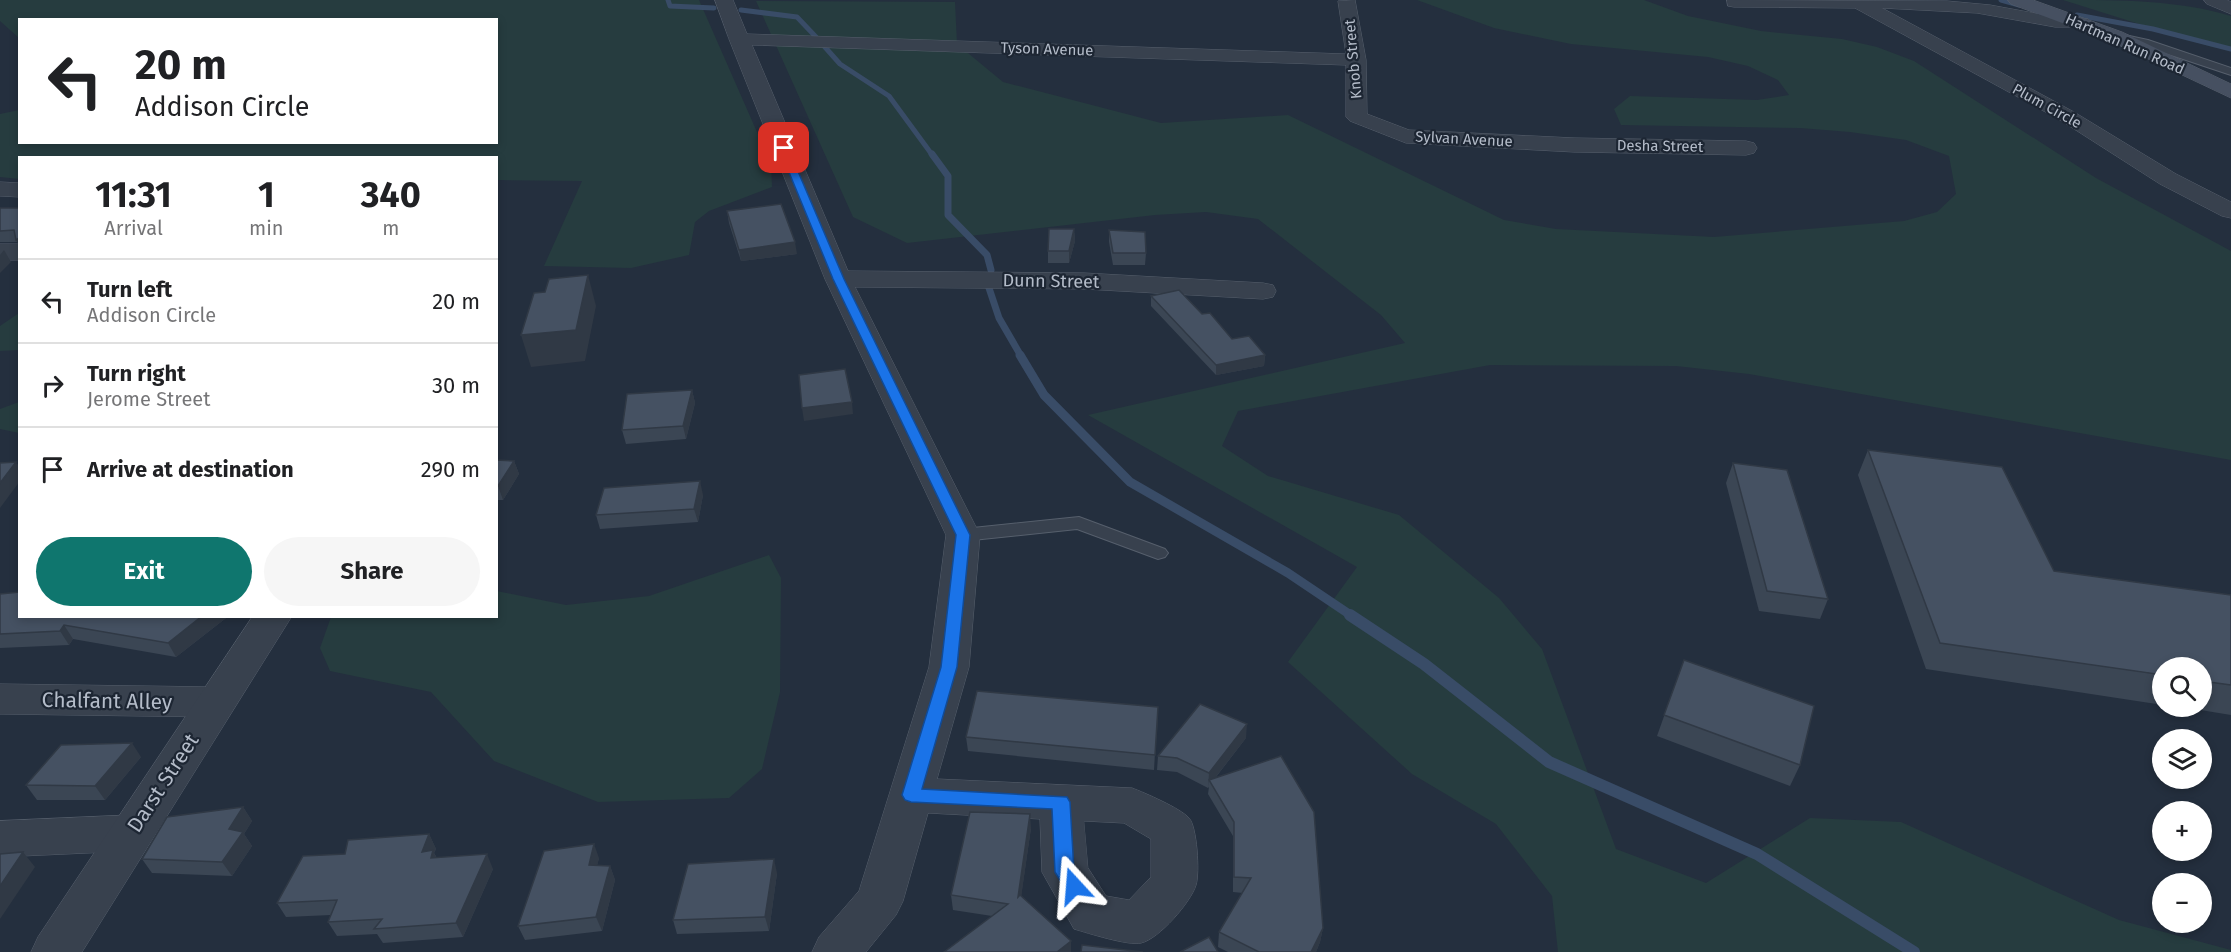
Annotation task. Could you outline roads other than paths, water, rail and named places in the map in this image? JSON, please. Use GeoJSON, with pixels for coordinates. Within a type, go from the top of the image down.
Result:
{"type":"FeatureCollection","features":[{"type":"Feature","properties":{"kind":"main road","name":"Hartman Run Road"},"geometry":{"type":"LineString","coordinates":[[2017,0],[2115,36],[2231,92]]}},
{"type":"Feature","properties":{"kind":"street"},"geometry":{"type":"LineString","coordinates":[[724,0],[838,279],[963,535],[949,667],[879,901],[836,952]]}},
{"type":"Feature","properties":{"kind":"street"},"geometry":{"type":"LineString","coordinates":[[2213,0],[2231,9]]}},
{"type":"Feature","properties":{"kind":"street","name":"Knob Street"},"geometry":{"type":"LineString","coordinates":[[1347,1],[1356,60],[1357,117]]}},
{"type":"Feature","properties":{"kind":"street"},"geometry":{"type":"LineString","coordinates":[[1734,2],[1980,9],[2053,21],[2082,23]]}},
{"type":"Feature","properties":{"kind":"street","name":"Plum Circle"},"geometry":{"type":"LineString","coordinates":[[1861,4],[2067,116],[2168,179],[2231,211]]}},
{"type":"Feature","properties":{"kind":"street","name":"Tyson Avenue"},"geometry":{"type":"LineString","coordinates":[[738,39],[1356,60]]}},
{"type":"Feature","properties":{"kind":"street","name":"Sylvan Avenue"},"geometry":{"type":"LineString","coordinates":[[1357,117],[1406,136],[1574,145]]}},
{"type":"Feature","properties":{"kind":"street","name":"Desha Street"},"geometry":{"type":"LineString","coordinates":[[1574,145],[1746,148]]}},
{"type":"Feature","properties":{"kind":"street"},"geometry":{"type":"LineString","coordinates":[[0,189],[18,190]]}},
{"type":"Feature","properties":{"kind":"street"},"geometry":{"type":"LineString","coordinates":[[0,252],[18,252]]}},
{"type":"Feature","properties":{"kind":"street","name":"Dunn Street"},"geometry":{"type":"LineString","coordinates":[[838,279],[1084,280],[1263,291]]}},
{"type":"Feature","properties":{"kind":"street","name":"Darst Street"},"geometry":{"type":"LineString","coordinates":[[55,952],[215,702],[272,618]]}},
{"type":"Feature","properties":{"kind":"street","name":"Chalfant Alley"},"geometry":{"type":"LineString","coordinates":[[0,699],[215,702]]}},
{"type":"Feature","properties":{"kind":"street"},"geometry":{"type":"LineString","coordinates":[[911,795],[1061,802]]}},
{"type":"Feature","properties":{"kind":"street"},"geometry":{"type":"LineString","coordinates":[[0,839],[131,833]]}},
{"type":"Feature","properties":{"kind":"lane"},"geometry":{"type":"LineString","coordinates":[[2115,36],[2144,42],[2231,72]]}},
{"type":"Feature","properties":{"kind":"lane"},"geometry":{"type":"LineString","coordinates":[[963,535],[1079,523],[1158,553]]}},
{"type":"Feature","properties":{"kind":"waterway"},"geometry":{"type":"LineString","coordinates":[[668,0],[670,6],[714,8]]}},
{"type":"Feature","properties":{"kind":"waterway"},"geometry":{"type":"LineString","coordinates":[[2001,0],[2019,5]]}},
{"type":"Feature","properties":{"kind":"waterway"},"geometry":{"type":"LineString","coordinates":[[741,10],[797,17],[816,37]]}},
{"type":"Feature","properties":{"kind":"waterway"},"geometry":{"type":"LineString","coordinates":[[2077,15],[2153,29],[2231,49]]}},
{"type":"Feature","properties":{"kind":"waterway"},"geometry":{"type":"LineString","coordinates":[[824,46],[840,64],[889,96],[933,156]]}},
{"type":"Feature","properties":{"kind":"waterway"},"geometry":{"type":"LineString","coordinates":[[932,154],[948,176],[948,215],[987,255],[991,270]]}},
{"type":"Feature","properties":{"kind":"waterway"},"geometry":{"type":"LineString","coordinates":[[989,288],[999,318],[1021,356]]}},
{"type":"Feature","properties":{"kind":"waterway"},"geometry":{"type":"LineString","coordinates":[[1020,355],[1044,395],[1130,482],[1288,573],[1352,616]]}},
{"type":"Feature","properties":{"kind":"waterway"},"geometry":{"type":"LineString","coordinates":[[1350,615],[1424,664],[1549,762],[1757,854],[1914,952]]}}]}
